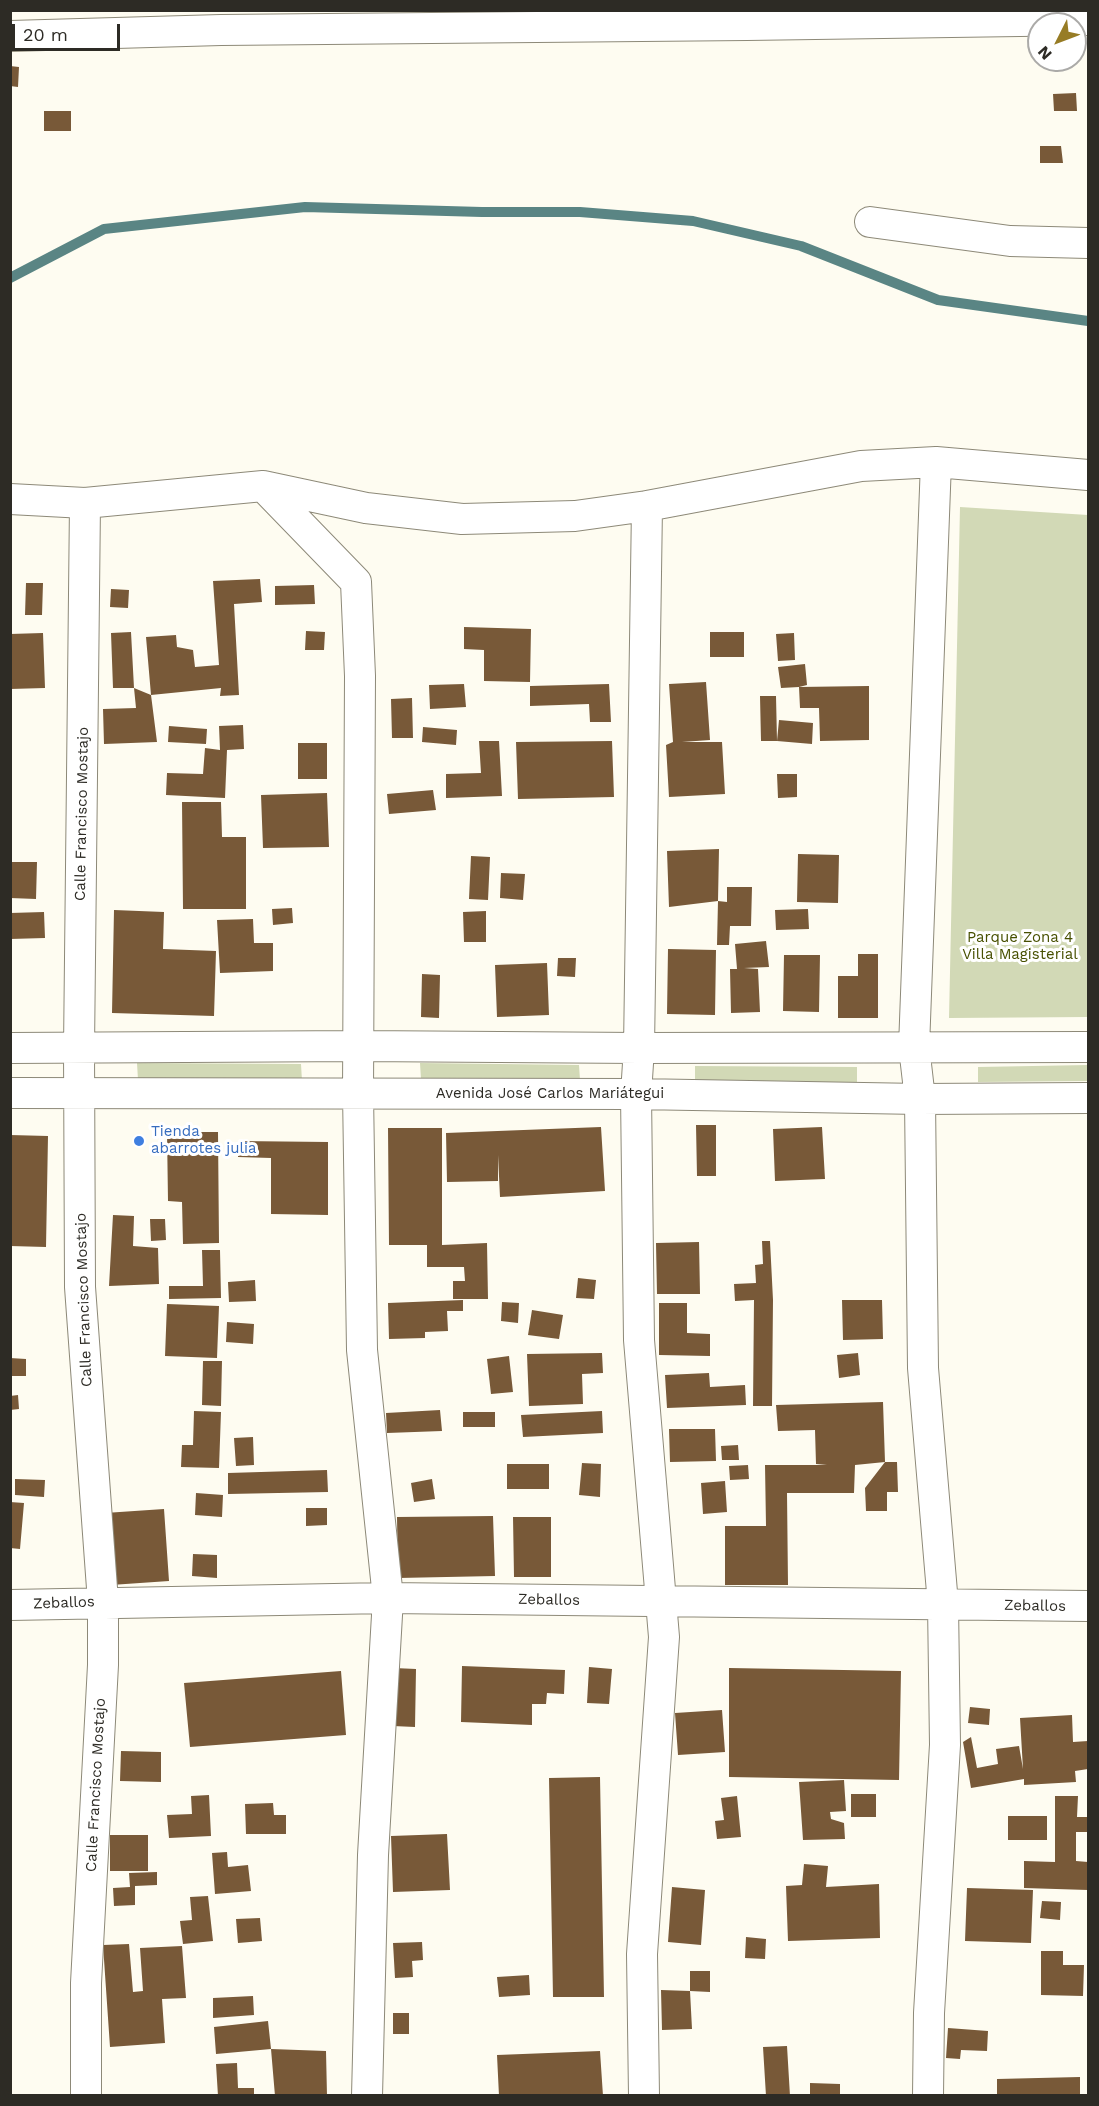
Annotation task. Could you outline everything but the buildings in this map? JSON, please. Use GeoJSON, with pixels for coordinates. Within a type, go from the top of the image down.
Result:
{"type":"FeatureCollection","features":[{"type":"Feature","properties":{"kind":"street"},"geometry":{"type":"LineString","coordinates":[[10,36],[813,17],[1089,20]]}},
{"type":"Feature","properties":{"kind":"street"},"geometry":{"type":"LineString","coordinates":[[870,222],[1010,241],[1089,243]]}},
{"type":"Feature","properties":{"kind":"street"},"geometry":{"type":"LineString","coordinates":[[928,2096],[929,2013],[945,1745],[943,1604],[923,1368],[920,1099],[914,1047],[936,462]]}},
{"type":"Feature","properties":{"kind":"street"},"geometry":{"type":"LineString","coordinates":[[10,499],[85,503],[263,486],[366,508],[462,519],[575,516],[647,506],[861,466],[936,462],[1089,475]]}},
{"type":"Feature","properties":{"kind":"street"},"geometry":{"type":"LineString","coordinates":[[263,486],[356,582],[360,676],[358,1093],[362,1350],[388,1598],[373,1855],[368,2096]]}},
{"type":"Feature","properties":{"kind":"street","name":"Calle Francisco Mostajo"},"geometry":{"type":"LineString","coordinates":[[85,503],[79,1049],[80,1287],[103,1602],[103,1665],[86,1983],[86,2096]]}},
{"type":"Feature","properties":{"kind":"street"},"geometry":{"type":"LineString","coordinates":[[644,2096],[642,1954],[664,1637],[639,1340],[636,1094],[639,1048],[647,506]]}},
{"type":"Feature","properties":{"kind":"street"},"geometry":{"type":"LineString","coordinates":[[10,1048],[1089,1047]]}},
{"type":"Feature","properties":{"kind":"street","name":"Avenida José Carlos Mariátegui"},"geometry":{"type":"LineString","coordinates":[[10,1093],[636,1094],[920,1099],[1089,1098]]}},
{"type":"Feature","properties":{"kind":"street","name":"Zeballos"},"geometry":{"type":"LineString","coordinates":[[10,1605],[388,1598],[1089,1606]]}},
{"type":"Feature","properties":{"kind":"green space","name":"Parque Zona 4 Villa Magisterial"},"geometry":{"type":"Polygon","coordinates":[[[960,507],[1088,515],[1088,1017],[949,1018],[960,507]]]}},
{"type":"Feature","properties":{"kind":"green space"},"geometry":{"type":"Polygon","coordinates":[[[137,1063],[301,1064],[302,1081],[138,1080],[137,1063]]]}},
{"type":"Feature","properties":{"kind":"green space"},"geometry":{"type":"Polygon","coordinates":[[[420,1063],[579,1065],[580,1080],[421,1079],[420,1063]]]}},
{"type":"Feature","properties":{"kind":"green space"},"geometry":{"type":"Polygon","coordinates":[[[1088,1065],[1088,1081],[978,1082],[978,1067],[1088,1065]]]}},
{"type":"Feature","properties":{"kind":"green space"},"geometry":{"type":"Polygon","coordinates":[[[695,1066],[857,1067],[857,1083],[695,1082],[695,1066]]]}},
{"type":"Feature","properties":{"kind":"waterway"},"geometry":{"type":"LineString","coordinates":[[10,278],[104,229],[305,207],[580,212],[693,221],[801,246],[938,300],[1088,321]]}},
{"type":"Feature","properties":{"kind":"place","name":"Tienda abarrotes julia"},"geometry":{"type":"Point","coordinates":[139,1141]}}]}
